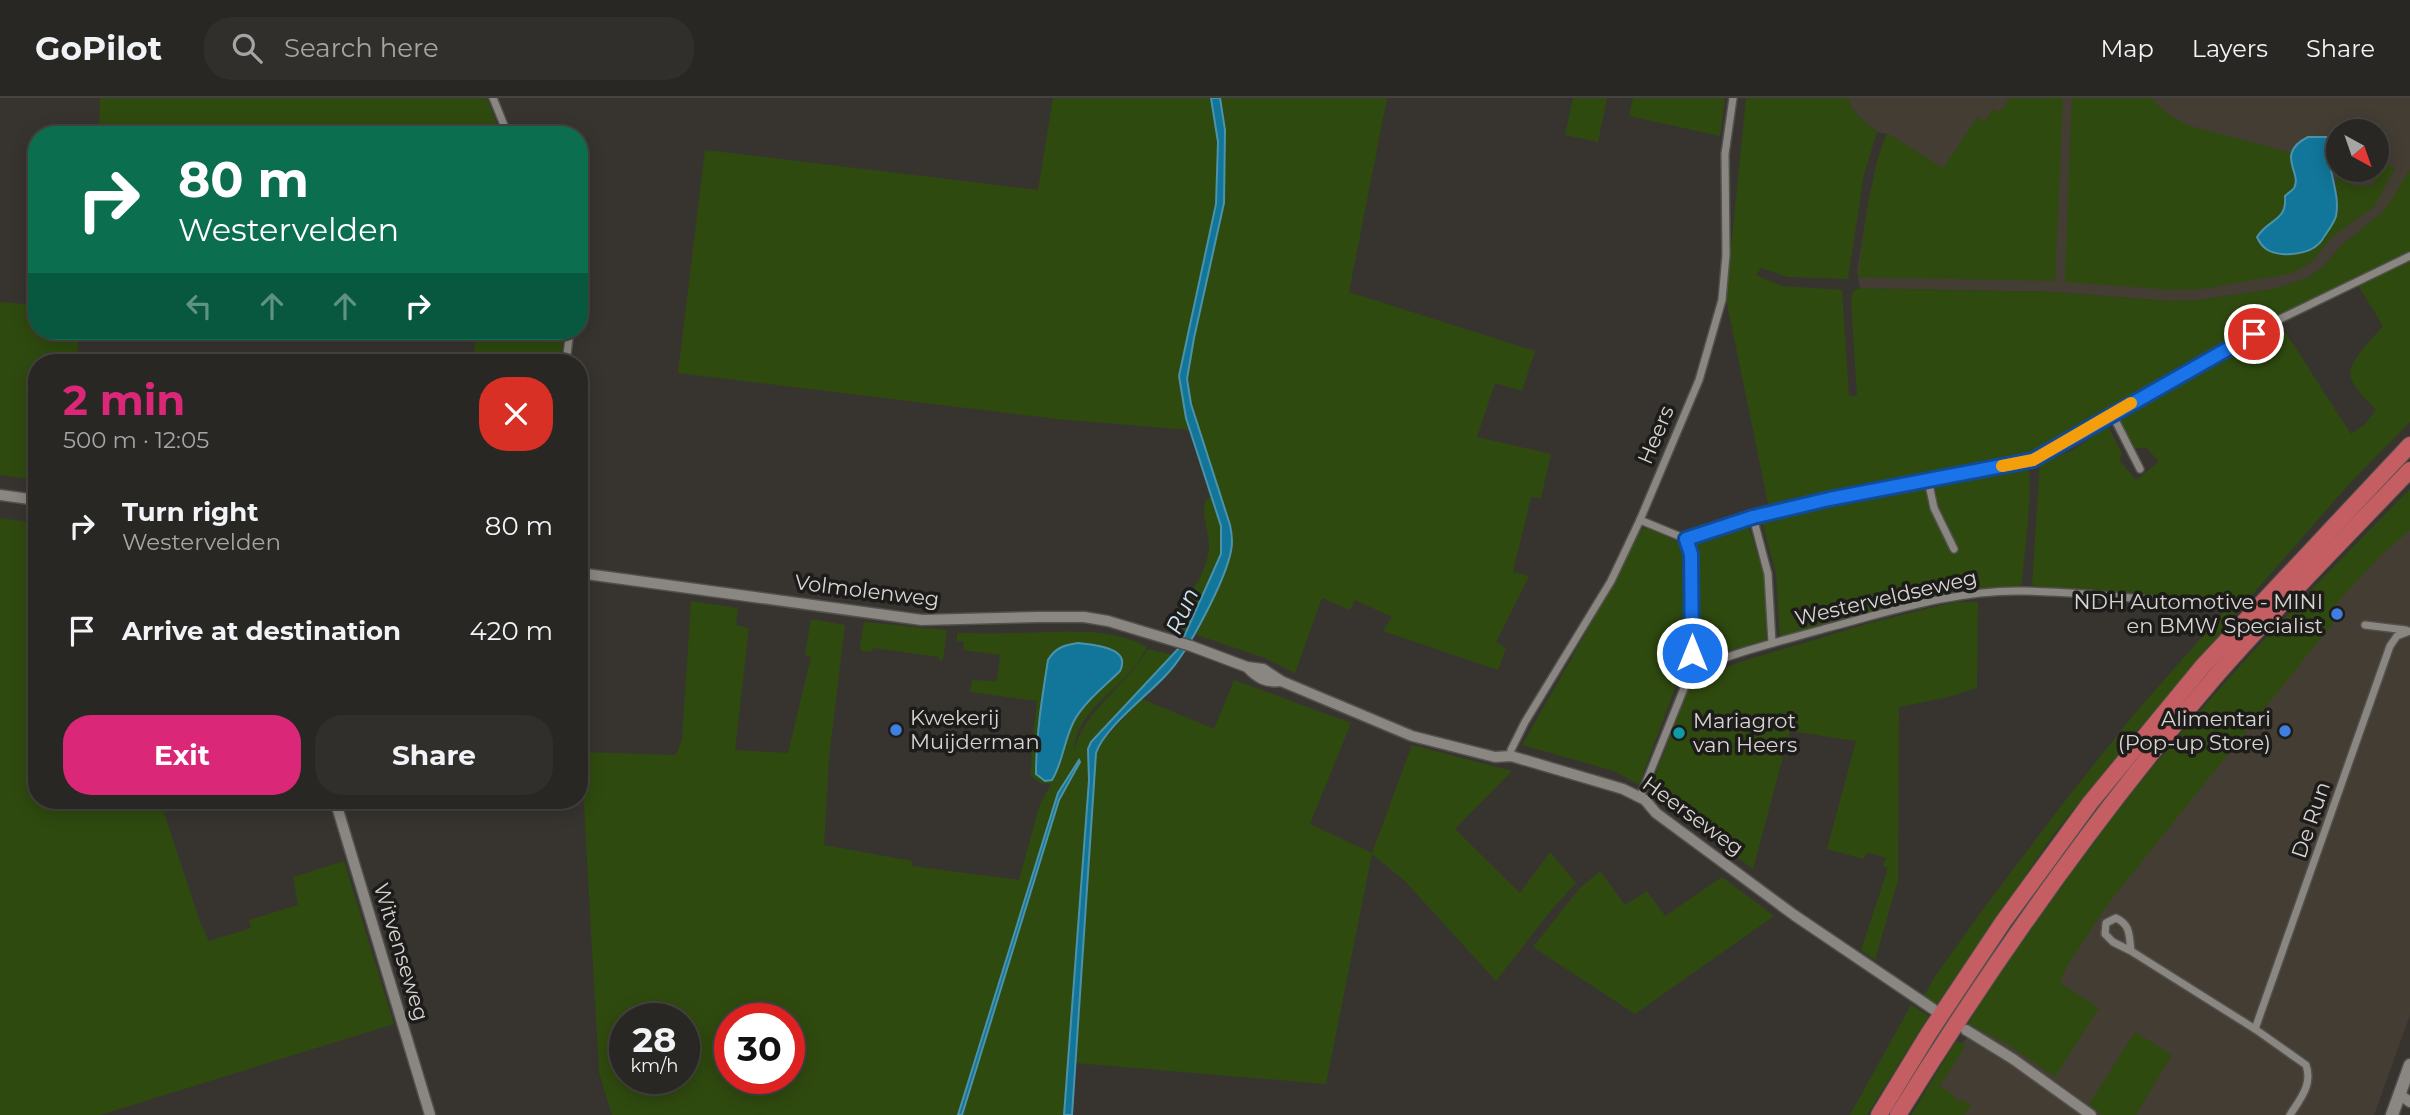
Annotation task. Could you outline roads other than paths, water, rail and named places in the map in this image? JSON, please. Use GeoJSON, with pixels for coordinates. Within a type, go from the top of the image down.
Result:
{"type":"FeatureCollection","features":[{"type":"Feature","properties":{"kind":"highway"},"geometry":{"type":"LineString","coordinates":[[1879,1115],[1929,1033],[2003,922],[2090,803],[2202,667],[2410,445]]}},
{"type":"Feature","properties":{"kind":"highway"},"geometry":{"type":"LineString","coordinates":[[1898,1115],[2017,932],[2104,813],[2254,634],[2410,470]]}},
{"type":"Feature","properties":{"kind":"main road"},"geometry":{"type":"LineString","coordinates":[[2392,1115],[2406,1097],[2410,1065]]}},
{"type":"Feature","properties":{"kind":"street"},"geometry":{"type":"LineString","coordinates":[[494,98],[505,126]]}},
{"type":"Feature","properties":{"kind":"street","name":"Heers"},"geometry":{"type":"LineString","coordinates":[[1511,755],[1525,722],[1611,581],[1640,520],[1699,380],[1723,300],[1726,255],[1724,164],[1733,98]]}},
{"type":"Feature","properties":{"kind":"street"},"geometry":{"type":"LineString","coordinates":[[1640,520],[1686,539],[1753,517],[1829,499],[2033,460],[2278,320],[2410,256]]}},
{"type":"Feature","properties":{"kind":"street"},"geometry":{"type":"LineString","coordinates":[[2112,414],[2140,469]]}},
{"type":"Feature","properties":{"kind":"street"},"geometry":{"type":"LineString","coordinates":[[1928,480],[1934,508],[1954,549]]}},
{"type":"Feature","properties":{"kind":"street"},"geometry":{"type":"LineString","coordinates":[[0,495],[28,499]]}},
{"type":"Feature","properties":{"kind":"street"},"geometry":{"type":"LineString","coordinates":[[1753,517],[1768,574],[1772,643]]}},
{"type":"Feature","properties":{"kind":"street"},"geometry":{"type":"LineString","coordinates":[[1640,797],[1691,671],[1691,554],[1686,539]]}},
{"type":"Feature","properties":{"kind":"street","name":"Volmolenweg"},"geometry":{"type":"LineString","coordinates":[[588,574],[922,620],[1084,617],[1150,633]]}},
{"type":"Feature","properties":{"kind":"street","name":"Westerveldseweg"},"geometry":{"type":"LineString","coordinates":[[1691,671],[1772,643],[1895,610],[1989,592],[2024,591],[2221,606]]}},
{"type":"Feature","properties":{"kind":"street","name":"De Run"},"geometry":{"type":"LineString","coordinates":[[2365,625],[2410,631]]}},
{"type":"Feature","properties":{"kind":"street","name":"De Run"},"geometry":{"type":"LineString","coordinates":[[2255,1029],[2390,646],[2397,636],[2410,631]]}},
{"type":"Feature","properties":{"kind":"street","name":"Heerseweg"},"geometry":{"type":"LineString","coordinates":[[1150,633],[1247,667],[1261,679],[1269,682],[1281,681],[1412,736],[1495,757],[1511,755],[1623,789],[1640,797],[1656,813],[1794,915],[1933,1009]]}},
{"type":"Feature","properties":{"kind":"street","name":"Witvenseweg"},"geometry":{"type":"LineString","coordinates":[[338,809],[430,1115]]}},
{"type":"Feature","properties":{"kind":"street"},"geometry":{"type":"LineString","coordinates":[[2131,951],[2125,923],[2116,918],[2106,923],[2104,929],[2108,938],[2255,1029],[2306,1065],[2308,1085],[2290,1115]]}},
{"type":"Feature","properties":{"kind":"street"},"geometry":{"type":"LineString","coordinates":[[1966,1030],[2034,1073],[2091,1115]]}},
{"type":"Feature","properties":{"kind":"water"},"geometry":{"type":"Polygon","coordinates":[[[1211,98],[1220,98],[1225,130],[1224,203],[1187,379],[1191,404],[1230,525],[1232,548],[1214,597],[1176,664],[1108,733],[1096,753],[1072,1115],[1064,1115],[1089,780],[1088,749],[1091,742],[1179,648],[1221,554],[1221,526],[1186,418],[1179,376],[1216,204],[1218,142],[1211,98]]]}},
{"type":"Feature","properties":{"kind":"water"},"geometry":{"type":"Polygon","coordinates":[[[2308,137],[2326,137],[2326,182],[2333,182],[2336,216],[2319,244],[2304,252],[2282,254],[2264,247],[2257,237],[2283,211],[2285,196],[2293,189],[2296,182],[2291,157],[2298,143],[2308,137]]]}},
{"type":"Feature","properties":{"kind":"water"},"geometry":{"type":"Polygon","coordinates":[[[1078,643],[1116,652],[1122,663],[1120,671],[1078,714],[1056,773],[1052,780],[1045,781],[1036,774],[1036,759],[1048,660],[1060,648],[1078,643]]]}},
{"type":"Feature","properties":{"kind":"water"},"geometry":{"type":"Polygon","coordinates":[[[1079,760],[1059,800],[962,1115],[958,1115],[1058,793],[1079,760]]]}},
{"type":"Feature","properties":{"kind":"place","name":"NDH Automotive - MINI en BMW Specialist"},"geometry":{"type":"Point","coordinates":[2337,614]}},
{"type":"Feature","properties":{"kind":"place","name":"Kwekerij Muijderman"},"geometry":{"type":"Point","coordinates":[896,730]}},
{"type":"Feature","properties":{"kind":"place","name":"Alimentari (Pop-up Store)"},"geometry":{"type":"Point","coordinates":[2285,731]}},
{"type":"Feature","properties":{"kind":"place","name":"Mariagrot van Heers"},"geometry":{"type":"Point","coordinates":[1679,733]}},
{"type":"Feature","properties":{"kind":"water label","name":"Run"},"geometry":{"type":"Point","coordinates":[1182,611]}}]}
